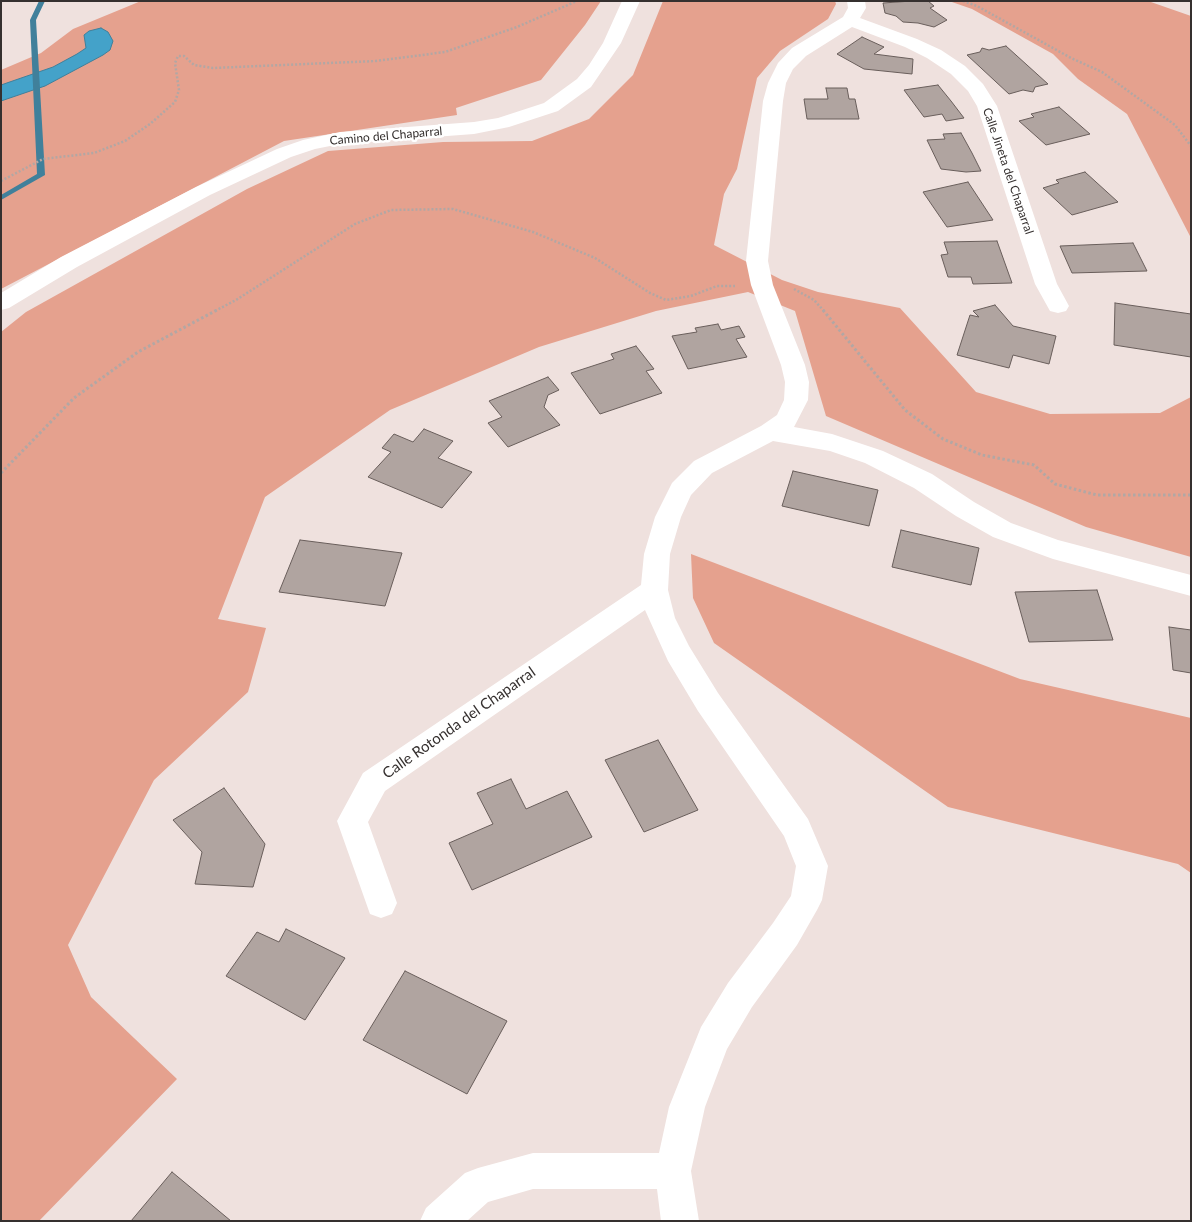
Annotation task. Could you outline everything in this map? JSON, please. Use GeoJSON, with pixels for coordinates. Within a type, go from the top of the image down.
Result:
{"type":"FeatureCollection","features":[{"type":"Feature","properties":{"kind":"street","name":"Camino del Chaparral"},"geometry":{"type":"LineString","coordinates":[[1,303],[69,262],[195,195],[284,153],[310,144],[340,138],[474,128],[502,123],[551,107],[584,83],[596,68],[612,43],[631,1]]}},
{"type":"Feature","properties":{"kind":"street"},"geometry":{"type":"LineString","coordinates":[[680,1221],[673,1170],[687,1107],[712,1039],[740,995],[785,934],[806,900],[812,866],[797,829],[708,702],[678,653],[661,618],[654,590],[657,554],[668,517],[681,490],[703,467],[770,432],[787,420],[796,400],[797,382],[793,364],[762,286],[757,261],[773,102],[777,83],[785,67],[799,52],[853,11]]}},
{"type":"Feature","properties":{"kind":"street","name":"Calle Jineta del Chaparral"},"geometry":{"type":"LineString","coordinates":[[853,11],[910,43],[934,54],[958,70],[976,88],[989,112],[1046,284],[1058,306]]}},
{"type":"Feature","properties":{"kind":"street"},"geometry":{"type":"LineString","coordinates":[[770,432],[832,443],[874,457],[923,481],[965,509],[1002,530],[1053,549],[1191,586]]}},
{"type":"Feature","properties":{"kind":"street","name":"Calle Rotonda del Chaparral"},"geometry":{"type":"LineString","coordinates":[[381,903],[352,821],[374,782],[654,590]]}},
{"type":"Feature","properties":{"kind":"street"},"geometry":{"type":"LineString","coordinates":[[439,1221],[478,1186],[533,1171],[673,1170]]}},
{"type":"Feature","properties":{"kind":"path"},"geometry":{"type":"LineString","coordinates":[[1,182],[43,159],[94,153],[125,141],[150,124],[175,102],[179,90],[175,63],[178,56],[184,56],[194,65],[213,68],[376,61],[446,52],[517,27],[577,1]]}},
{"type":"Feature","properties":{"kind":"path"},"geometry":{"type":"LineString","coordinates":[[963,1],[984,9],[1071,58],[1102,72],[1175,125],[1191,146]]}},
{"type":"Feature","properties":{"kind":"path"},"geometry":{"type":"LineString","coordinates":[[1,473],[74,398],[138,352],[236,300],[355,224],[391,210],[453,209],[533,232],[595,258],[650,293],[666,300],[691,296],[717,286],[792,288],[814,300],[905,410],[943,439],[982,455],[1034,465],[1055,484],[1097,495],[1191,495]]}},
{"type":"Feature","properties":{"kind":"shaded area"},"geometry":{"type":"Polygon","coordinates":[[[141,1],[601,1],[585,25],[541,80],[456,108],[457,115],[284,141],[1,289],[1,70],[41,53],[73,29],[141,1]]]}},
{"type":"Feature","properties":{"kind":"shaded area"},"geometry":{"type":"Polygon","coordinates":[[[663,1],[835,1],[836,4],[828,19],[780,51],[757,78],[737,169],[724,194],[714,245],[782,280],[818,292],[900,308],[976,392],[1050,414],[1160,413],[1191,397],[1191,557],[1086,527],[826,416],[795,311],[748,292],[656,311],[539,347],[390,410],[265,497],[218,619],[266,628],[248,692],[154,780],[68,945],[91,997],[177,1079],[39,1221],[1,1221],[1,332],[26,312],[247,189],[328,151],[443,142],[532,141],[589,119],[633,75],[663,1]]]}},
{"type":"Feature","properties":{"kind":"shaded area"},"geometry":{"type":"Polygon","coordinates":[[[949,1],[1148,1],[1191,16],[1191,238],[1127,114],[1078,79],[1053,54],[972,9],[949,1]]]}},
{"type":"Feature","properties":{"kind":"shaded area"},"geometry":{"type":"Polygon","coordinates":[[[691,554],[1020,679],[1191,718],[1191,873],[1178,864],[948,807],[714,643],[693,598],[691,554]]]}},
{"type":"Feature","properties":{"kind":"water"},"geometry":{"type":"Polygon","coordinates":[[[101,28],[108,32],[113,41],[110,50],[45,86],[1,101],[1,85],[53,67],[77,54],[86,48],[84,35],[89,31],[101,28]]]}},
{"type":"Feature","properties":{"kind":"building"},"geometry":{"type":"Polygon","coordinates":[[[928,1],[934,6],[930,8],[947,20],[934,27],[903,22],[896,16],[885,13],[883,3],[928,1]]]}},
{"type":"Feature","properties":{"kind":"building"},"geometry":{"type":"Polygon","coordinates":[[[862,37],[884,47],[874,54],[913,59],[912,74],[864,69],[837,54],[862,37]]]}},
{"type":"Feature","properties":{"kind":"building"},"geometry":{"type":"Polygon","coordinates":[[[1006,46],[1048,84],[1035,87],[1033,92],[1023,90],[1009,94],[967,55],[980,52],[982,48],[989,50],[1006,46]]]}},
{"type":"Feature","properties":{"kind":"building"},"geometry":{"type":"Polygon","coordinates":[[[938,85],[964,118],[946,121],[942,114],[924,117],[904,90],[938,85]]]}},
{"type":"Feature","properties":{"kind":"building"},"geometry":{"type":"Polygon","coordinates":[[[826,88],[847,88],[849,99],[855,99],[859,119],[807,119],[804,99],[828,99],[826,88]]]}},
{"type":"Feature","properties":{"kind":"building"},"geometry":{"type":"Polygon","coordinates":[[[1059,107],[1090,134],[1046,145],[1019,121],[1034,117],[1031,114],[1059,107]]]}},
{"type":"Feature","properties":{"kind":"building"},"geometry":{"type":"Polygon","coordinates":[[[961,133],[981,171],[966,172],[941,169],[927,140],[945,139],[943,134],[961,133]]]}},
{"type":"Feature","properties":{"kind":"building"},"geometry":{"type":"Polygon","coordinates":[[[1085,172],[1118,202],[1072,215],[1043,188],[1059,183],[1056,180],[1085,172]]]}},
{"type":"Feature","properties":{"kind":"building"},"geometry":{"type":"Polygon","coordinates":[[[968,182],[993,220],[947,227],[923,192],[968,182]]]}},
{"type":"Feature","properties":{"kind":"building"},"geometry":{"type":"Polygon","coordinates":[[[997,241],[1012,283],[973,284],[971,277],[948,277],[941,255],[948,254],[944,242],[997,241]]]}},
{"type":"Feature","properties":{"kind":"building"},"geometry":{"type":"Polygon","coordinates":[[[1133,243],[1147,271],[1072,273],[1060,246],[1133,243]]]}},
{"type":"Feature","properties":{"kind":"building"},"geometry":{"type":"Polygon","coordinates":[[[1115,303],[1191,314],[1191,357],[1114,345],[1115,303]]]}},
{"type":"Feature","properties":{"kind":"building"},"geometry":{"type":"Polygon","coordinates":[[[995,305],[1013,326],[1056,336],[1049,364],[1013,355],[1009,368],[957,355],[970,315],[979,317],[973,311],[995,305]]]}},
{"type":"Feature","properties":{"kind":"building"},"geometry":{"type":"Polygon","coordinates":[[[718,324],[721,330],[739,326],[745,337],[736,339],[747,357],[688,369],[672,336],[697,332],[695,328],[718,324]]]}},
{"type":"Feature","properties":{"kind":"building"},"geometry":{"type":"Polygon","coordinates":[[[636,346],[654,369],[646,371],[662,393],[600,414],[571,373],[614,359],[611,354],[636,346]]]}},
{"type":"Feature","properties":{"kind":"building"},"geometry":{"type":"Polygon","coordinates":[[[548,377],[559,390],[548,395],[544,407],[560,425],[508,447],[488,423],[502,417],[489,401],[548,377]]]}},
{"type":"Feature","properties":{"kind":"building"},"geometry":{"type":"Polygon","coordinates":[[[424,429],[453,441],[438,458],[472,472],[442,508],[368,477],[391,452],[382,448],[394,434],[413,442],[424,429]]]}},
{"type":"Feature","properties":{"kind":"building"},"geometry":{"type":"Polygon","coordinates":[[[793,471],[878,490],[869,526],[782,506],[793,471]]]}},
{"type":"Feature","properties":{"kind":"building"},"geometry":{"type":"Polygon","coordinates":[[[901,530],[979,548],[971,585],[892,567],[901,530]]]}},
{"type":"Feature","properties":{"kind":"building"},"geometry":{"type":"Polygon","coordinates":[[[300,540],[402,553],[385,606],[279,592],[300,540]]]}},
{"type":"Feature","properties":{"kind":"building"},"geometry":{"type":"Polygon","coordinates":[[[1097,590],[1113,640],[1029,642],[1015,592],[1097,590]]]}},
{"type":"Feature","properties":{"kind":"building"},"geometry":{"type":"Polygon","coordinates":[[[1169,627],[1191,630],[1191,673],[1173,670],[1169,627]]]}},
{"type":"Feature","properties":{"kind":"building"},"geometry":{"type":"Polygon","coordinates":[[[658,740],[698,810],[644,832],[605,760],[658,740]]]}},
{"type":"Feature","properties":{"kind":"building"},"geometry":{"type":"Polygon","coordinates":[[[511,779],[526,809],[567,791],[592,837],[472,890],[449,843],[493,824],[477,793],[511,779]]]}},
{"type":"Feature","properties":{"kind":"building"},"geometry":{"type":"Polygon","coordinates":[[[224,788],[265,844],[253,887],[195,884],[202,852],[173,820],[224,788]]]}},
{"type":"Feature","properties":{"kind":"building"},"geometry":{"type":"Polygon","coordinates":[[[286,929],[345,958],[305,1020],[226,976],[257,932],[279,942],[286,929]]]}},
{"type":"Feature","properties":{"kind":"building"},"geometry":{"type":"Polygon","coordinates":[[[405,971],[507,1021],[467,1094],[363,1040],[405,971]]]}},
{"type":"Feature","properties":{"kind":"building"},"geometry":{"type":"Polygon","coordinates":[[[172,1172],[231,1221],[131,1221],[172,1172]]]}},
{"type":"Feature","properties":{"kind":"waterway"},"geometry":{"type":"LineString","coordinates":[[1,198],[41,175],[33,20],[42,1]]}}]}
